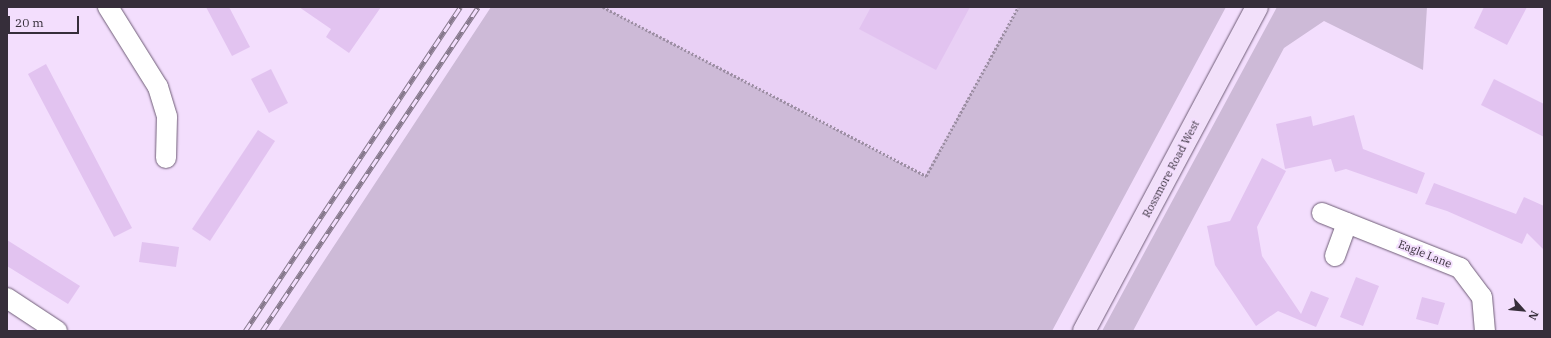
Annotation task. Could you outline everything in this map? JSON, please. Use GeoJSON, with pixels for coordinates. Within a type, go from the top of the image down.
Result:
{"type":"FeatureCollection","features":[{"type":"Feature","properties":{"kind":"main road","name":"Rossmore Road West"},"geometry":{"type":"LineString","coordinates":[[1084,331],[1257,7]]}},
{"type":"Feature","properties":{"kind":"street"},"geometry":{"type":"LineString","coordinates":[[108,7],[158,87],[167,117],[166,158]]}},
{"type":"Feature","properties":{"kind":"street","name":"Eagle Lane"},"geometry":{"type":"LineString","coordinates":[[1322,213],[1460,268],[1482,297],[1485,331]]}},
{"type":"Feature","properties":{"kind":"street"},"geometry":{"type":"LineString","coordinates":[[1334,256],[1348,223]]}},
{"type":"Feature","properties":{"kind":"street"},"geometry":{"type":"LineString","coordinates":[[7,298],[56,331]]}},
{"type":"Feature","properties":{"kind":"path"},"geometry":{"type":"LineString","coordinates":[[603,7],[926,176],[1018,7]]}},
{"type":"Feature","properties":{"kind":"shaded area"},"geometry":{"type":"Polygon","coordinates":[[[491,7],[603,7],[925,176],[1018,7],[1226,7],[1052,331],[278,331],[491,7]]]}},
{"type":"Feature","properties":{"kind":"shaded area"},"geometry":{"type":"Polygon","coordinates":[[[603,7],[1018,7],[926,176],[603,7]]]}},
{"type":"Feature","properties":{"kind":"shaded area"},"geometry":{"type":"Polygon","coordinates":[[[1277,7],[1427,7],[1423,70],[1324,21],[1284,48],[1133,331],[1102,331],[1277,7]]]}},
{"type":"Feature","properties":{"kind":"building"},"geometry":{"type":"Polygon","coordinates":[[[206,7],[229,7],[250,47],[232,56],[206,7]]]}},
{"type":"Feature","properties":{"kind":"building"},"geometry":{"type":"Polygon","coordinates":[[[299,7],[381,7],[349,53],[326,37],[331,29],[299,7]]]}},
{"type":"Feature","properties":{"kind":"building"},"geometry":{"type":"Polygon","coordinates":[[[871,7],[970,7],[936,70],[859,29],[871,7]]]}},
{"type":"Feature","properties":{"kind":"building"},"geometry":{"type":"Polygon","coordinates":[[[1484,7],[1527,7],[1507,45],[1474,28],[1484,7]]]}},
{"type":"Feature","properties":{"kind":"building"},"geometry":{"type":"Polygon","coordinates":[[[46,64],[132,228],[114,237],[28,74],[46,64]]]}},
{"type":"Feature","properties":{"kind":"building"},"geometry":{"type":"Polygon","coordinates":[[[271,69],[288,103],[269,113],[251,79],[271,69]]]}},
{"type":"Feature","properties":{"kind":"building"},"geometry":{"type":"Polygon","coordinates":[[[1494,79],[1544,104],[1544,137],[1481,105],[1494,79]]]}},
{"type":"Feature","properties":{"kind":"building"},"geometry":{"type":"Polygon","coordinates":[[[1354,115],[1363,149],[1425,173],[1417,194],[1346,169],[1335,172],[1331,159],[1285,169],[1276,124],[1311,116],[1313,126],[1354,115]]]}},
{"type":"Feature","properties":{"kind":"building"},"geometry":{"type":"Polygon","coordinates":[[[258,130],[275,141],[210,241],[192,229],[258,130]]]}},
{"type":"Feature","properties":{"kind":"building"},"geometry":{"type":"Polygon","coordinates":[[[1262,158],[1286,171],[1257,227],[1262,256],[1301,314],[1311,291],[1329,298],[1316,327],[1278,311],[1256,326],[1215,265],[1207,226],[1230,221],[1262,158]]]}},
{"type":"Feature","properties":{"kind":"building"},"geometry":{"type":"Polygon","coordinates":[[[1434,183],[1516,214],[1524,197],[1544,206],[1544,250],[1527,233],[1522,244],[1447,211],[1425,204],[1434,183]]]}},
{"type":"Feature","properties":{"kind":"building"},"geometry":{"type":"Polygon","coordinates":[[[7,240],[80,286],[68,304],[7,266],[7,240]]]}},
{"type":"Feature","properties":{"kind":"building"},"geometry":{"type":"Polygon","coordinates":[[[142,242],[179,247],[176,267],[139,262],[142,242]]]}},
{"type":"Feature","properties":{"kind":"building"},"geometry":{"type":"Polygon","coordinates":[[[1356,277],[1379,286],[1363,326],[1340,317],[1356,277]]]}},
{"type":"Feature","properties":{"kind":"building"},"geometry":{"type":"Polygon","coordinates":[[[1422,297],[1445,303],[1438,325],[1416,319],[1422,297]]]}},
{"type":"Feature","properties":{"kind":"railway"},"geometry":{"type":"LineString","coordinates":[[245,331],[460,7]]}},
{"type":"Feature","properties":{"kind":"railway"},"geometry":{"type":"LineString","coordinates":[[262,331],[478,7]]}}]}
